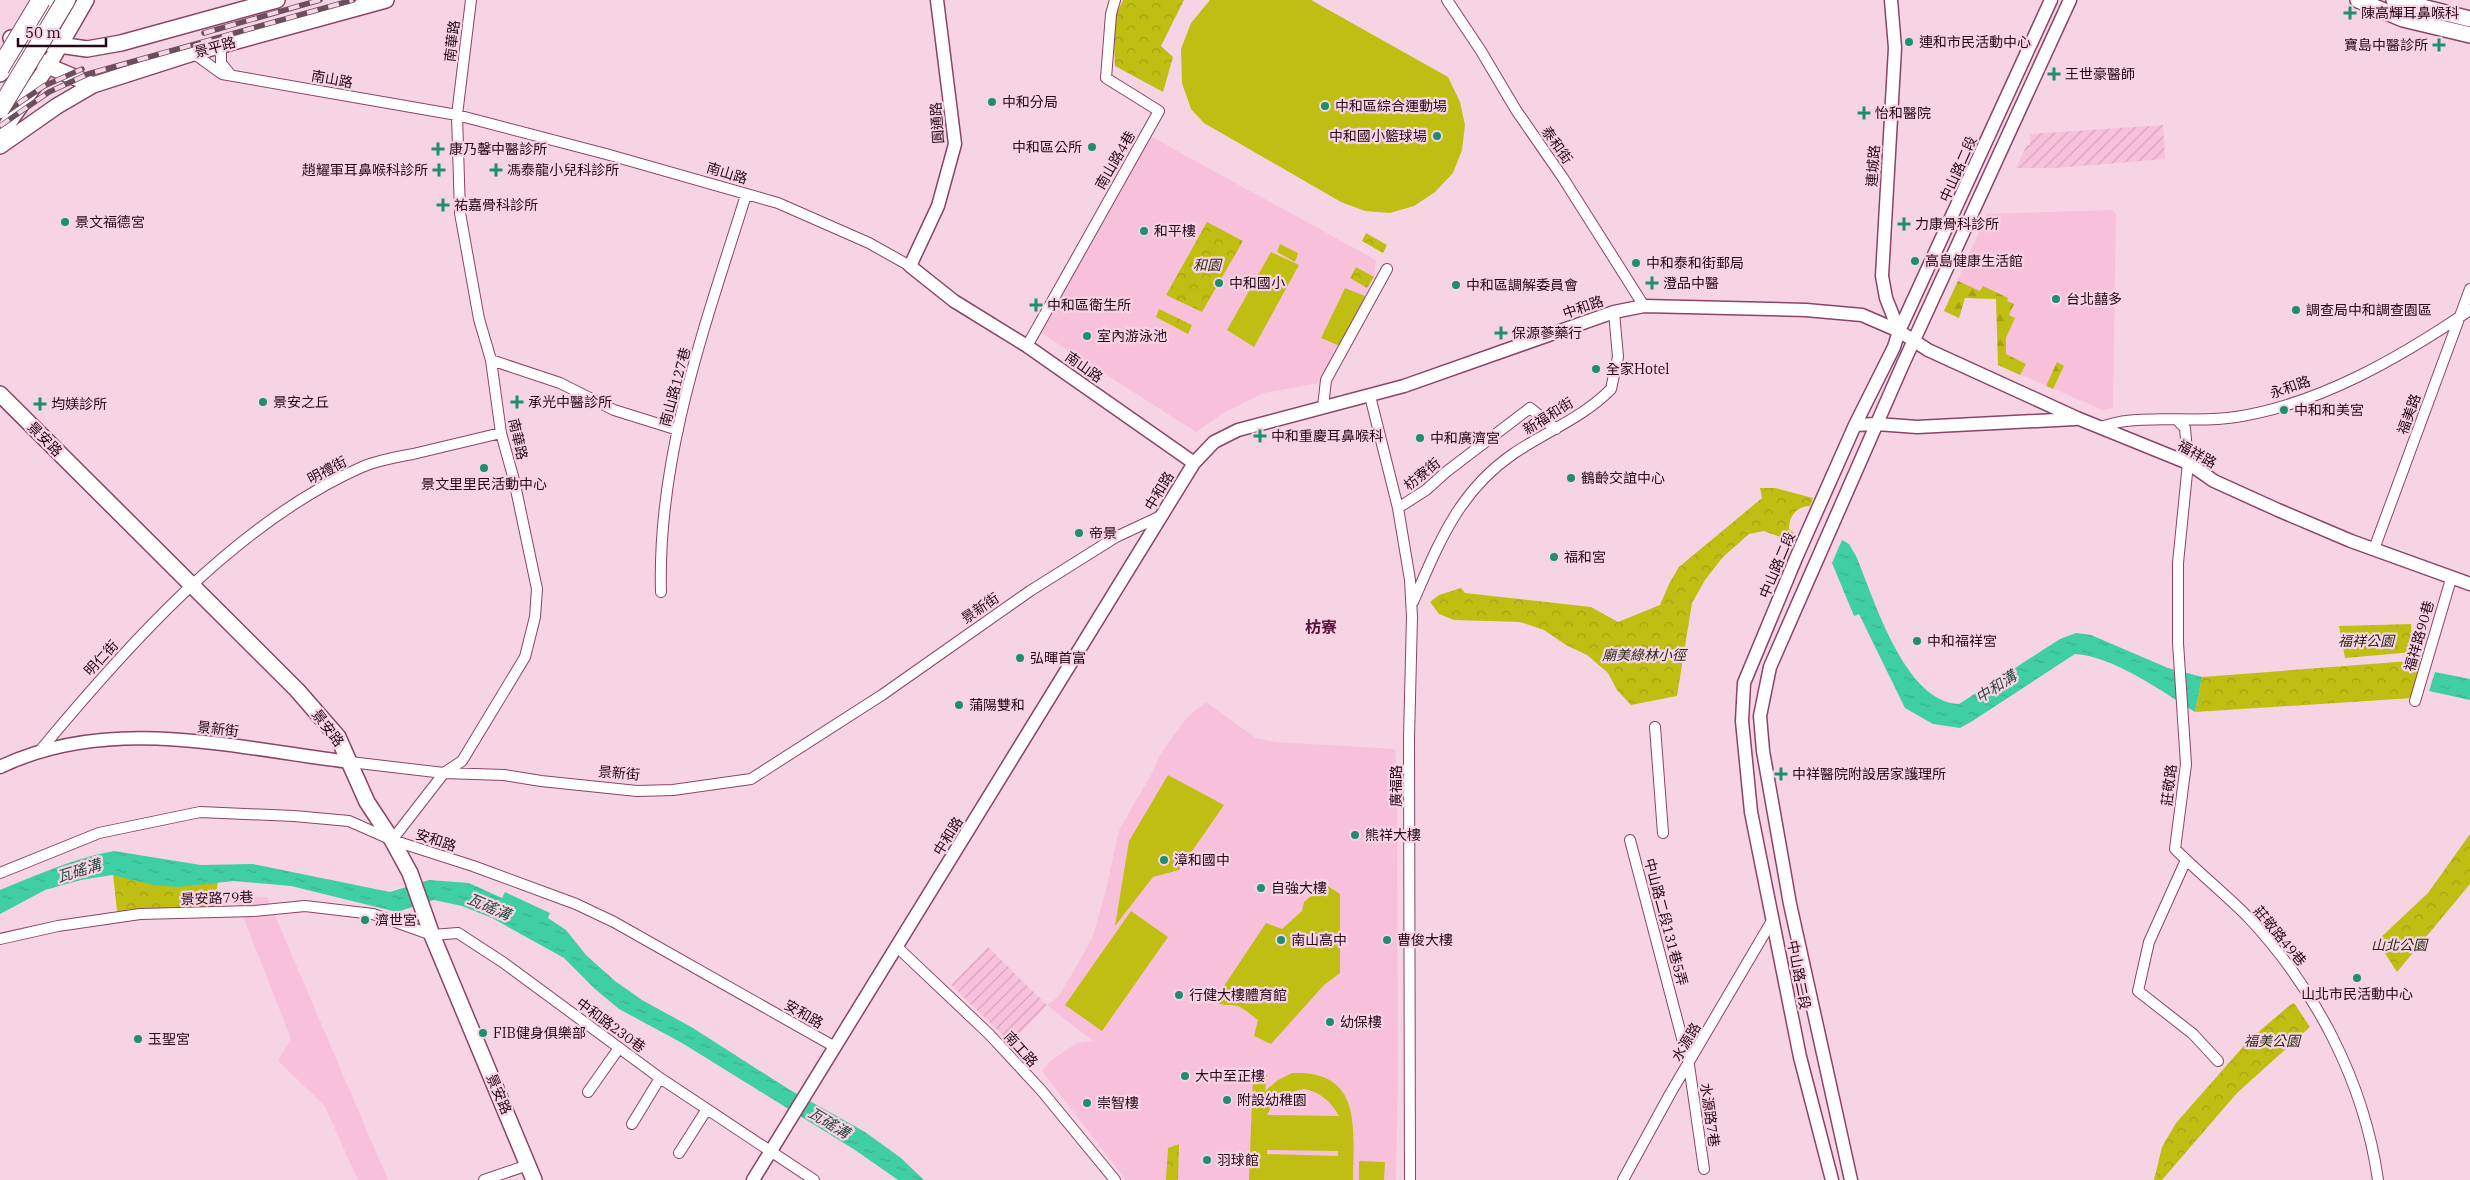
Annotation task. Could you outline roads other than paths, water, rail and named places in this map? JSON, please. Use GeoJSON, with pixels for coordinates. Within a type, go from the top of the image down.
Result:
{"type":"FeatureCollection","features":[{"type":"Feature","properties":{"kind":"highway"},"geometry":{"type":"LineString","coordinates":[[0,68],[42,0]]}},
{"type":"Feature","properties":{"kind":"highway"},"geometry":{"type":"LineString","coordinates":[[3,123],[66,0]]}},
{"type":"Feature","properties":{"kind":"main road"},"geometry":{"type":"LineString","coordinates":[[0,58],[6,37],[34,0]]}},
{"type":"Feature","properties":{"kind":"main road"},"geometry":{"type":"LineString","coordinates":[[3,123],[28,46],[54,0]]}},
{"type":"Feature","properties":{"kind":"main road"},"geometry":{"type":"LineString","coordinates":[[3,123],[48,66],[86,0]]}},
{"type":"Feature","properties":{"kind":"main road"},"geometry":{"type":"LineString","coordinates":[[6,37],[28,46],[58,46],[87,49],[121,43],[277,0]]}},
{"type":"Feature","properties":{"kind":"main road","name":"景平路"},"geometry":{"type":"LineString","coordinates":[[0,146],[63,102],[93,85],[193,53],[386,0]]}},
{"type":"Feature","properties":{"kind":"main road"},"geometry":{"type":"LineString","coordinates":[[2358,0],[2403,19],[2470,35]]}},
{"type":"Feature","properties":{"kind":"main road"},"geometry":{"type":"LineString","coordinates":[[2394,0],[2470,19]]}},
{"type":"Feature","properties":{"kind":"main road"},"geometry":{"type":"LineString","coordinates":[[28,46],[48,66],[93,85]]}},
{"type":"Feature","properties":{"kind":"main road"},"geometry":{"type":"LineString","coordinates":[[0,74],[28,46]]}},
{"type":"Feature","properties":{"kind":"main road","name":"景安路"},"geometry":{"type":"LineString","coordinates":[[0,394],[297,690],[338,737],[367,802],[392,840],[410,873],[432,935],[534,1180]]}},
{"type":"Feature","properties":{"kind":"street","name":"南華路"},"geometry":{"type":"LineString","coordinates":[[392,840],[444,773],[462,761],[501,699],[524,657],[536,617],[537,589],[514,480],[501,433],[491,360],[478,319],[460,213],[457,115],[471,0]]}},
{"type":"Feature","properties":{"kind":"street","name":"圓通路"},"geometry":{"type":"LineString","coordinates":[[910,266],[938,206],[955,144],[937,0]]}},
{"type":"Feature","properties":{"kind":"street","name":"南山路4巷"},"geometry":{"type":"LineString","coordinates":[[1027,346],[1159,111],[1106,78],[1111,14],[1114,0]]}},
{"type":"Feature","properties":{"kind":"street","name":"泰和街"},"geometry":{"type":"LineString","coordinates":[[1447,0],[1481,51],[1516,110],[1584,210],[1644,306]]}},
{"type":"Feature","properties":{"kind":"street","name":"連城路"},"geometry":{"type":"LineString","coordinates":[[1891,0],[1895,48],[1882,276],[1886,298],[1899,331]]}},
{"type":"Feature","properties":{"kind":"street","name":"中山路二段"},"geometry":{"type":"LineString","coordinates":[[1832,1180],[1800,1057],[1751,812],[1742,721],[1744,683],[1854,425],[1894,347],[1899,331],[2051,0]]}},
{"type":"Feature","properties":{"kind":"street","name":"中山路二段"},"geometry":{"type":"LineString","coordinates":[[1850,1180],[1790,904],[1763,751],[1760,716],[1770,667],[1914,341],[2070,0]]}},
{"type":"Feature","properties":{"kind":"street"},"geometry":{"type":"LineString","coordinates":[[221,45],[222,65],[233,76]]}},
{"type":"Feature","properties":{"kind":"street","name":"南山路"},"geometry":{"type":"LineString","coordinates":[[193,53],[222,74],[457,115],[606,154],[746,194],[811,217],[869,243],[910,266],[954,301],[1027,346],[1194,463]]}},
{"type":"Feature","properties":{"kind":"street","name":"南山路127巷"},"geometry":{"type":"LineString","coordinates":[[661,592],[660,550],[665,498],[678,430],[711,308],[746,194]]}},
{"type":"Feature","properties":{"kind":"street"},"geometry":{"type":"LineString","coordinates":[[1323,407],[1326,380],[1387,269]]}},
{"type":"Feature","properties":{"kind":"street","name":"福美路"},"geometry":{"type":"LineString","coordinates":[[2374,549],[2444,357],[2466,313],[2470,290]]}},
{"type":"Feature","properties":{"kind":"street","name":"中和路"},"geometry":{"type":"LineString","coordinates":[[753,1180],[788,1120],[965,838],[1010,761],[1194,463],[1214,442],[1238,430],[1370,396],[1614,312],[1644,306],[1854,313],[1899,331],[1914,341]]}},
{"type":"Feature","properties":{"kind":"street","name":"新福和街"},"geometry":{"type":"LineString","coordinates":[[1411,607],[1444,531],[1467,495],[1495,468],[1515,453],[1556,429],[1611,389],[1618,357],[1614,312]]}},
{"type":"Feature","properties":{"kind":"street","name":"永和路"},"geometry":{"type":"LineString","coordinates":[[2100,427],[2125,421],[2234,418],[2270,410],[2308,398],[2376,366],[2466,313]]}},
{"type":"Feature","properties":{"kind":"street","name":"福祥路"},"geometry":{"type":"LineString","coordinates":[[1914,341],[1928,350],[2077,418],[2188,463],[2214,481],[2270,507],[2374,549],[2470,584]]}},
{"type":"Feature","properties":{"kind":"street"},"geometry":{"type":"LineString","coordinates":[[491,360],[560,383],[614,410],[678,430]]}},
{"type":"Feature","properties":{"kind":"street","name":"廣福路"},"geometry":{"type":"LineString","coordinates":[[1370,396],[1398,508],[1410,580],[1410,1180]]}},
{"type":"Feature","properties":{"kind":"street","name":"枋寮街"},"geometry":{"type":"LineString","coordinates":[[1398,508],[1426,490],[1446,472],[1530,408],[1556,429]]}},
{"type":"Feature","properties":{"kind":"street"},"geometry":{"type":"LineString","coordinates":[[1854,425],[1877,424],[1917,427],[2077,418]]}},
{"type":"Feature","properties":{"kind":"street","name":"莊敬路"},"geometry":{"type":"LineString","coordinates":[[2177,420],[2185,428],[2188,463],[2178,563],[2178,643],[2186,764],[2175,849],[2186,860]]}},
{"type":"Feature","properties":{"kind":"street","name":"明禮街"},"geometry":{"type":"LineString","coordinates":[[192,586],[277,515],[329,483],[363,466],[501,433]]}},
{"type":"Feature","properties":{"kind":"street","name":"景新街"},"geometry":{"type":"LineString","coordinates":[[0,767],[38,753],[115,737],[162,737],[444,773],[504,775],[541,781],[637,790],[673,790],[751,780],[882,694],[1030,591],[1116,537],[1164,514]]}},
{"type":"Feature","properties":{"kind":"street","name":"福祥路90巷"},"geometry":{"type":"LineString","coordinates":[[2415,701],[2451,578]]}},
{"type":"Feature","properties":{"kind":"street","name":"明仁街"},"geometry":{"type":"LineString","coordinates":[[38,753],[105,673],[192,586]]}},
{"type":"Feature","properties":{"kind":"street"},"geometry":{"type":"LineString","coordinates":[[1655,726],[1663,833]]}},
{"type":"Feature","properties":{"kind":"street","name":"安和路"},"geometry":{"type":"LineString","coordinates":[[0,873],[99,833],[200,812],[349,821],[392,840],[482,870],[598,915],[835,1047]]}},
{"type":"Feature","properties":{"kind":"street","name":"中山路二段131巷5弄"},"geometry":{"type":"LineString","coordinates":[[1630,840],[1689,1065]]}},
{"type":"Feature","properties":{"kind":"street"},"geometry":{"type":"LineString","coordinates":[[2186,860],[2149,942],[2138,991],[2194,1034],[2218,1062]]}},
{"type":"Feature","properties":{"kind":"street","name":"莊敬路49巷"},"geometry":{"type":"LineString","coordinates":[[2186,860],[2246,915],[2304,985],[2336,1043],[2366,1121],[2378,1180]]}},
{"type":"Feature","properties":{"kind":"street","name":"景安路79巷"},"geometry":{"type":"LineString","coordinates":[[0,939],[58,926],[140,914],[254,911],[305,906],[373,914],[432,935]]}},
{"type":"Feature","properties":{"kind":"street","name":"水源路"},"geometry":{"type":"LineString","coordinates":[[1623,1180],[1670,1094],[1689,1065],[1773,919]]}},
{"type":"Feature","properties":{"kind":"street","name":"中和路230巷"},"geometry":{"type":"LineString","coordinates":[[432,935],[458,933],[504,963],[660,1078],[814,1180]]}},
{"type":"Feature","properties":{"kind":"street","name":"南工路"},"geometry":{"type":"LineString","coordinates":[[896,946],[989,1034],[1041,1090],[1116,1180]]}},
{"type":"Feature","properties":{"kind":"street"},"geometry":{"type":"LineString","coordinates":[[588,1092],[619,1048]]}},
{"type":"Feature","properties":{"kind":"street","name":"水源路7巷"},"geometry":{"type":"LineString","coordinates":[[1689,1065],[1704,1169]]}},
{"type":"Feature","properties":{"kind":"street"},"geometry":{"type":"LineString","coordinates":[[632,1124],[660,1078]]}},
{"type":"Feature","properties":{"kind":"street"},"geometry":{"type":"LineString","coordinates":[[679,1153],[707,1109]]}},
{"type":"Feature","properties":{"kind":"street"},"geometry":{"type":"LineString","coordinates":[[484,1180],[528,1165]]}},
{"type":"Feature","properties":{"kind":"water","name":"中和溝"},"geometry":{"type":"Polygon","coordinates":[[[1842,540],[1849,544],[1856,556],[1882,621],[1907,667],[1922,686],[1940,699],[1959,704],[2060,639],[2076,633],[2091,635],[2168,668],[2202,677],[2195,712],[2153,685],[2121,668],[2090,656],[2075,654],[1960,728],[1933,724],[1905,708],[1859,614],[1854,616],[1832,563],[1842,540]]]}},
{"type":"Feature","properties":{"kind":"water"},"geometry":{"type":"Polygon","coordinates":[[[2435,672],[2470,679],[2470,700],[2429,691],[2435,672]]]}},
{"type":"Feature","properties":{"kind":"water","name":"瓦磘溝"},"geometry":{"type":"Polygon","coordinates":[[[114,851],[201,865],[253,864],[390,892],[429,880],[469,883],[502,898],[505,892],[550,913],[548,918],[566,930],[586,955],[615,981],[642,1000],[693,1028],[790,1090],[865,1132],[901,1158],[924,1180],[898,1180],[855,1150],[682,1043],[619,1009],[595,989],[564,958],[492,918],[462,906],[434,900],[397,912],[291,886],[234,881],[177,887],[154,885],[112,875],[81,880],[45,890],[0,914],[0,890],[70,862],[114,851]]]}},
{"type":"Feature","properties":{"kind":"railway"},"geometry":{"type":"LineString","coordinates":[[204,33],[320,0]]}},
{"type":"Feature","properties":{"kind":"railway"},"geometry":{"type":"LineString","coordinates":[[0,126],[49,92],[88,74],[353,0]]}},
{"type":"Feature","properties":{"kind":"railway"},"geometry":{"type":"LineString","coordinates":[[0,116],[44,86],[82,69]]}},
{"type":"Feature","properties":{"kind":"place","name":"陳高輝耳鼻喉科"},"geometry":{"type":"Point","coordinates":[2350,13]}},
{"type":"Feature","properties":{"kind":"place","name":"連和市民活動中心"},"geometry":{"type":"Point","coordinates":[1909,42]}},
{"type":"Feature","properties":{"kind":"place","name":"寶島中醫診所"},"geometry":{"type":"Point","coordinates":[2439,45]}},
{"type":"Feature","properties":{"kind":"place","name":"王世豪醫師"},"geometry":{"type":"Point","coordinates":[2054,74]}},
{"type":"Feature","properties":{"kind":"place","name":"中和分局"},"geometry":{"type":"Point","coordinates":[992,102]}},
{"type":"Feature","properties":{"kind":"place","name":"中和區綜合運動場"},"geometry":{"type":"Point","coordinates":[1325,106]}},
{"type":"Feature","properties":{"kind":"place","name":"怡和醫院"},"geometry":{"type":"Point","coordinates":[1864,113]}},
{"type":"Feature","properties":{"kind":"place","name":"中和國小籃球場"},"geometry":{"type":"Point","coordinates":[1437,136]}},
{"type":"Feature","properties":{"kind":"place","name":"中和區公所"},"geometry":{"type":"Point","coordinates":[1092,147]}},
{"type":"Feature","properties":{"kind":"place","name":"康乃馨中醫診所"},"geometry":{"type":"Point","coordinates":[438,149]}},
{"type":"Feature","properties":{"kind":"place","name":"趙耀軍耳鼻喉科診所"},"geometry":{"type":"Point","coordinates":[439,170]}},
{"type":"Feature","properties":{"kind":"place","name":"馮泰龍小兒科診所"},"geometry":{"type":"Point","coordinates":[496,170]}},
{"type":"Feature","properties":{"kind":"place","name":"祐嘉骨科診所"},"geometry":{"type":"Point","coordinates":[443,205]}},
{"type":"Feature","properties":{"kind":"place","name":"景文福德宮"},"geometry":{"type":"Point","coordinates":[65,222]}},
{"type":"Feature","properties":{"kind":"place","name":"力康骨科診所"},"geometry":{"type":"Point","coordinates":[1904,224]}},
{"type":"Feature","properties":{"kind":"place","name":"和平樓"},"geometry":{"type":"Point","coordinates":[1144,231]}},
{"type":"Feature","properties":{"kind":"place","name":"高島健康生活館"},"geometry":{"type":"Point","coordinates":[1915,261]}},
{"type":"Feature","properties":{"kind":"place","name":"中和泰和街郵局"},"geometry":{"type":"Point","coordinates":[1636,263]}},
{"type":"Feature","properties":{"kind":"place","name":"中和國小"},"geometry":{"type":"Point","coordinates":[1219,283]}},
{"type":"Feature","properties":{"kind":"place","name":"澄品中醫"},"geometry":{"type":"Point","coordinates":[1652,283]}},
{"type":"Feature","properties":{"kind":"place","name":"中和區調解委員會"},"geometry":{"type":"Point","coordinates":[1456,285]}},
{"type":"Feature","properties":{"kind":"place","name":"台北囍多"},"geometry":{"type":"Point","coordinates":[2056,299]}},
{"type":"Feature","properties":{"kind":"place","name":"中和區衛生所"},"geometry":{"type":"Point","coordinates":[1036,305]}},
{"type":"Feature","properties":{"kind":"place","name":"調查局中和調查園區"},"geometry":{"type":"Point","coordinates":[2296,310]}},
{"type":"Feature","properties":{"kind":"place","name":"保源蔘藥行"},"geometry":{"type":"Point","coordinates":[1501,333]}},
{"type":"Feature","properties":{"kind":"place","name":"室內游泳池"},"geometry":{"type":"Point","coordinates":[1087,336]}},
{"type":"Feature","properties":{"kind":"place","name":"全家Hotel"},"geometry":{"type":"Point","coordinates":[1596,369]}},
{"type":"Feature","properties":{"kind":"place","name":"景安之丘"},"geometry":{"type":"Point","coordinates":[263,402]}},
{"type":"Feature","properties":{"kind":"place","name":"承光中醫診所"},"geometry":{"type":"Point","coordinates":[517,402]}},
{"type":"Feature","properties":{"kind":"place","name":"均媄診所"},"geometry":{"type":"Point","coordinates":[40,404]}},
{"type":"Feature","properties":{"kind":"place","name":"中和和美宮"},"geometry":{"type":"Point","coordinates":[2284,410]}},
{"type":"Feature","properties":{"kind":"place","name":"中和重慶耳鼻喉科"},"geometry":{"type":"Point","coordinates":[1260,436]}},
{"type":"Feature","properties":{"kind":"place","name":"中和廣濟宮"},"geometry":{"type":"Point","coordinates":[1420,438]}},
{"type":"Feature","properties":{"kind":"place","name":"景文里里民活動中心"},"geometry":{"type":"Point","coordinates":[484,468]}},
{"type":"Feature","properties":{"kind":"place","name":"鶴齡交誼中心"},"geometry":{"type":"Point","coordinates":[1571,478]}},
{"type":"Feature","properties":{"kind":"place","name":"帝景"},"geometry":{"type":"Point","coordinates":[1079,533]}},
{"type":"Feature","properties":{"kind":"place","name":"福和宮"},"geometry":{"type":"Point","coordinates":[1554,557]}},
{"type":"Feature","properties":{"kind":"place","name":"中和福祥宮"},"geometry":{"type":"Point","coordinates":[1917,641]}},
{"type":"Feature","properties":{"kind":"place","name":"弘暉首富"},"geometry":{"type":"Point","coordinates":[1020,658]}},
{"type":"Feature","properties":{"kind":"place","name":"蒲陽雙和"},"geometry":{"type":"Point","coordinates":[959,705]}},
{"type":"Feature","properties":{"kind":"place","name":"中祥醫院附設居家護理所"},"geometry":{"type":"Point","coordinates":[1781,774]}},
{"type":"Feature","properties":{"kind":"place","name":"熊祥大樓"},"geometry":{"type":"Point","coordinates":[1355,835]}},
{"type":"Feature","properties":{"kind":"place","name":"漳和國中"},"geometry":{"type":"Point","coordinates":[1164,860]}},
{"type":"Feature","properties":{"kind":"place","name":"自強大樓"},"geometry":{"type":"Point","coordinates":[1261,888]}},
{"type":"Feature","properties":{"kind":"place","name":"濟世宮"},"geometry":{"type":"Point","coordinates":[365,920]}},
{"type":"Feature","properties":{"kind":"place","name":"南山高中"},"geometry":{"type":"Point","coordinates":[1281,940]}},
{"type":"Feature","properties":{"kind":"place","name":"曹俊大樓"},"geometry":{"type":"Point","coordinates":[1387,940]}},
{"type":"Feature","properties":{"kind":"place","name":"山北市民活動中心"},"geometry":{"type":"Point","coordinates":[2357,978]}},
{"type":"Feature","properties":{"kind":"place","name":"行健大樓體育館"},"geometry":{"type":"Point","coordinates":[1179,995]}},
{"type":"Feature","properties":{"kind":"place","name":"幼保樓"},"geometry":{"type":"Point","coordinates":[1330,1022]}},
{"type":"Feature","properties":{"kind":"place","name":"FIB健身俱樂部"},"geometry":{"type":"Point","coordinates":[483,1033]}},
{"type":"Feature","properties":{"kind":"place","name":"玉聖宮"},"geometry":{"type":"Point","coordinates":[138,1039]}},
{"type":"Feature","properties":{"kind":"place","name":"大中至正樓"},"geometry":{"type":"Point","coordinates":[1185,1076]}},
{"type":"Feature","properties":{"kind":"place","name":"附設幼稚園"},"geometry":{"type":"Point","coordinates":[1227,1100]}},
{"type":"Feature","properties":{"kind":"place","name":"崇智樓"},"geometry":{"type":"Point","coordinates":[1087,1103]}},
{"type":"Feature","properties":{"kind":"place","name":"羽球館"},"geometry":{"type":"Point","coordinates":[1207,1160]}},
{"type":"Feature","properties":{"kind":"district","name":"枋寮"},"geometry":{"type":"Point","coordinates":[1321,627]}},
{"type":"Feature","properties":{"kind":"park label","name":"和園"},"geometry":{"type":"Point","coordinates":[1207,265]}},
{"type":"Feature","properties":{"kind":"park label","name":"福祥公園"},"geometry":{"type":"Point","coordinates":[2366,641]}},
{"type":"Feature","properties":{"kind":"park label","name":"廟美綠林小徑"},"geometry":{"type":"Point","coordinates":[1644,655]}},
{"type":"Feature","properties":{"kind":"park label","name":"山北公園"},"geometry":{"type":"Point","coordinates":[2399,945]}},
{"type":"Feature","properties":{"kind":"park label","name":"福美公園"},"geometry":{"type":"Point","coordinates":[2272,1041]}}]}
